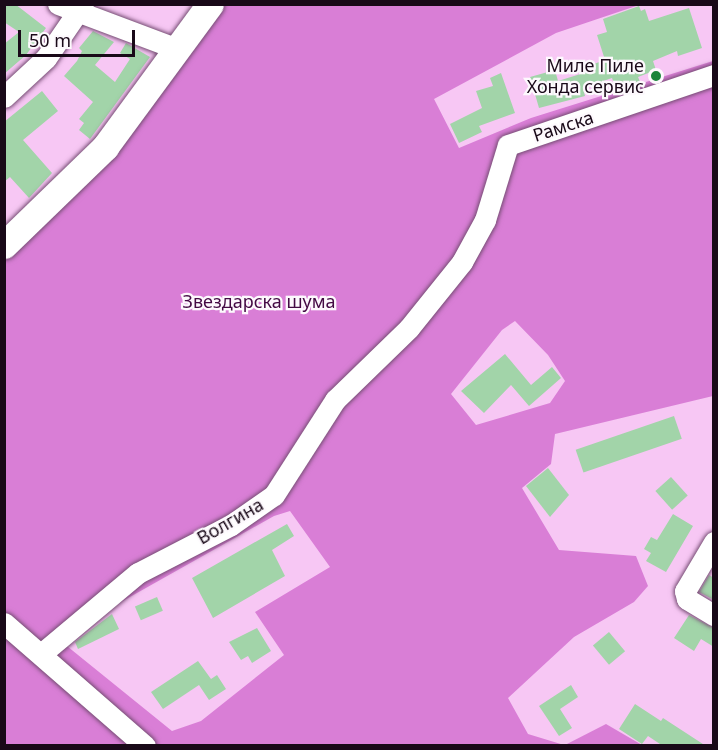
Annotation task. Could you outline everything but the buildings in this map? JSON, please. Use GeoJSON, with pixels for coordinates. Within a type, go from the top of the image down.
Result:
{"type":"FeatureCollection","features":[{"type":"Feature","properties":{"kind":"main road"},"geometry":{"type":"LineString","coordinates":[[4,244],[111,140],[175,48],[210,4]]}},
{"type":"Feature","properties":{"kind":"street"},"geometry":{"type":"LineString","coordinates":[[58,4],[81,9],[175,48]]}},
{"type":"Feature","properties":{"kind":"street"},"geometry":{"type":"LineString","coordinates":[[4,97],[46,58],[81,9]]}},
{"type":"Feature","properties":{"kind":"street","name":"Рамска"},"geometry":{"type":"LineString","coordinates":[[515,141],[714,75]]}},
{"type":"Feature","properties":{"kind":"street","name":"Волгина"},"geometry":{"type":"LineString","coordinates":[[41,654],[88,611],[148,566],[259,509],[274,495],[335,399],[409,328],[475,240],[492,199],[504,151],[515,141]]}},
{"type":"Feature","properties":{"kind":"street"},"geometry":{"type":"LineString","coordinates":[[714,542],[687,582],[685,596],[714,615]]}},
{"type":"Feature","properties":{"kind":"street"},"geometry":{"type":"LineString","coordinates":[[4,623],[145,746]]}},
{"type":"Feature","properties":{"kind":"green space","name":"Звездарска шума"},"geometry":{"type":"Polygon","coordinates":[[[225,5],[639,5],[556,33],[434,99],[459,148],[531,118],[713,61],[713,396],[555,434],[551,464],[522,488],[559,550],[636,556],[648,586],[634,602],[574,637],[508,698],[528,734],[564,745],[5,746],[5,252],[225,5]],[[515,321],[502,330],[451,394],[476,425],[550,403],[565,381],[548,355],[515,321]],[[290,511],[274,516],[57,638],[172,731],[201,721],[284,655],[255,612],[330,567],[290,511]]]}},
{"type":"Feature","properties":{"kind":"green space"},"geometry":{"type":"Polygon","coordinates":[[[606,724],[642,745],[565,745],[606,724]]]}},
{"type":"Feature","properties":{"kind":"place","name":"Миле Пиле Хонда сервис"},"geometry":{"type":"Point","coordinates":[656,76]}}]}
